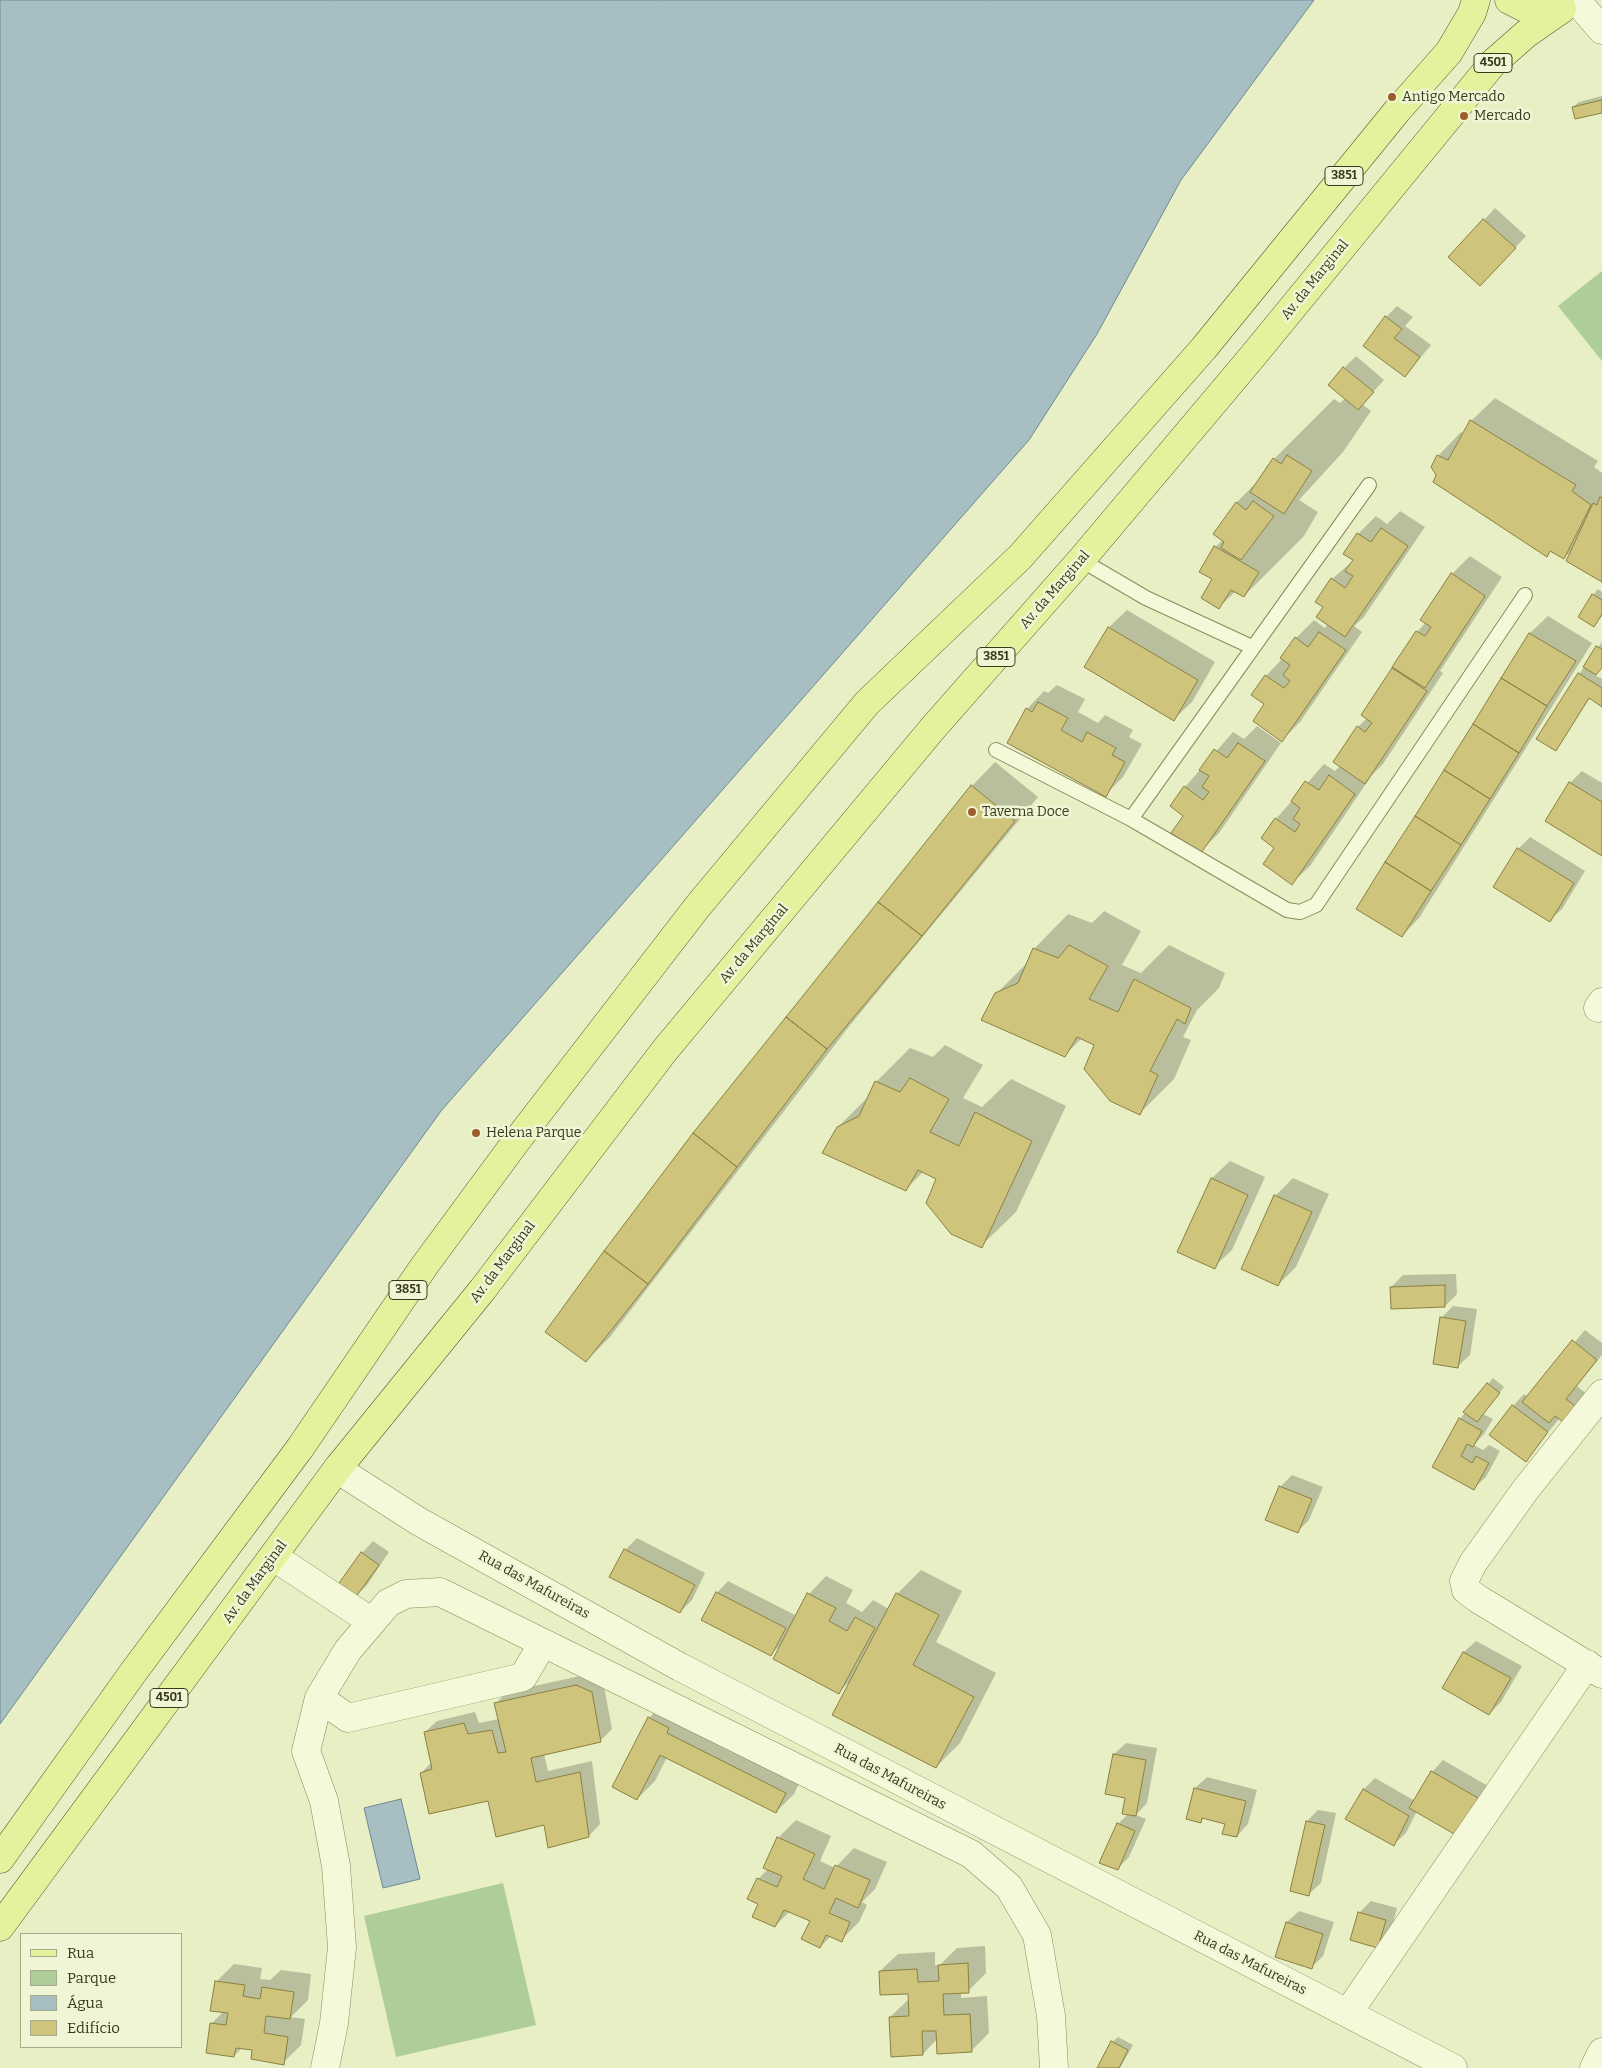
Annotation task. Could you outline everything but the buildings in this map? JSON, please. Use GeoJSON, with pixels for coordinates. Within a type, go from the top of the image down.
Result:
{"type":"FeatureCollection","features":[{"type":"Feature","properties":{"kind":"main road","name":"3851"},"geometry":{"type":"LineString","coordinates":[[0,1859],[137,1666],[300,1448],[425,1265],[515,1143],[698,906],[867,703],[1020,557],[1204,348],[1397,110],[1449,52],[1472,13],[1476,0]]}},
{"type":"Feature","properties":{"kind":"main road"},"geometry":{"type":"LineString","coordinates":[[1509,0],[1516,6],[1531,12],[1547,12],[1571,3]]}},
{"type":"Feature","properties":{"kind":"main road","name":"Av. da Marginal"},"geometry":{"type":"LineString","coordinates":[[0,1927],[337,1469],[483,1289],[665,1050],[933,728],[1081,560],[1252,357],[1492,63],[1526,34],[1571,3]]}},
{"type":"Feature","properties":{"kind":"street"},"geometry":{"type":"LineString","coordinates":[[1571,3],[1602,30]]}},
{"type":"Feature","properties":{"kind":"street"},"geometry":{"type":"LineString","coordinates":[[1348,2013],[1594,1669],[1478,1599],[1466,1590],[1464,1581],[1473,1563],[1526,1488],[1602,1394]]}},
{"type":"Feature","properties":{"kind":"street","name":"Rua das Mafureiras"},"geometry":{"type":"LineString","coordinates":[[337,1469],[418,1520],[680,1667],[1453,2068]]}},
{"type":"Feature","properties":{"kind":"street"},"geometry":{"type":"LineString","coordinates":[[274,1556],[372,1622]]}},
{"type":"Feature","properties":{"kind":"street"},"geometry":{"type":"LineString","coordinates":[[325,2068],[334,2023],[342,1947],[336,1866],[324,1801],[306,1751],[319,1698],[348,1650],[388,1603],[406,1594],[440,1592],[971,1854],[1009,1887],[1037,1935],[1051,2016],[1054,2068]]}},
{"type":"Feature","properties":{"kind":"street"},"geometry":{"type":"LineString","coordinates":[[319,1698],[348,1718],[524,1677],[544,1643]]}},
{"type":"Feature","properties":{"kind":"street"},"geometry":{"type":"LineString","coordinates":[[1594,2068],[1602,2052]]}},
{"type":"Feature","properties":{"kind":"lane"},"geometry":{"type":"LineString","coordinates":[[1131,819],[1369,485]]}},
{"type":"Feature","properties":{"kind":"lane"},"geometry":{"type":"LineString","coordinates":[[1081,560],[1146,598],[1252,647]]}},
{"type":"Feature","properties":{"kind":"lane"},"geometry":{"type":"LineString","coordinates":[[996,750],[1131,819],[1287,910],[1300,912],[1316,905],[1525,595]]}},
{"type":"Feature","properties":{"kind":"green space"},"geometry":{"type":"Polygon","coordinates":[[[1602,271],[1602,361],[1558,306],[1602,271]]]}},
{"type":"Feature","properties":{"kind":"green space"},"geometry":{"type":"Polygon","coordinates":[[[503,1883],[536,2025],[396,2057],[364,1916],[503,1883]]]}},
{"type":"Feature","properties":{"kind":"water"},"geometry":{"type":"Polygon","coordinates":[[[0,0],[1314,0],[1181,180],[1097,334],[1029,440],[441,1111],[0,1724],[0,0]]]}},
{"type":"Feature","properties":{"kind":"water"},"geometry":{"type":"Polygon","coordinates":[[[401,1799],[420,1879],[383,1888],[364,1808],[401,1799]]]}},
{"type":"Feature","properties":{"kind":"place","name":"Antigo Mercado"},"geometry":{"type":"Point","coordinates":[1392,97]}},
{"type":"Feature","properties":{"kind":"place","name":"Mercado"},"geometry":{"type":"Point","coordinates":[1464,116]}},
{"type":"Feature","properties":{"kind":"place","name":"Taverna Doce"},"geometry":{"type":"Point","coordinates":[972,812]}},
{"type":"Feature","properties":{"kind":"place","name":"Helena Parque"},"geometry":{"type":"Point","coordinates":[476,1133]}}]}
